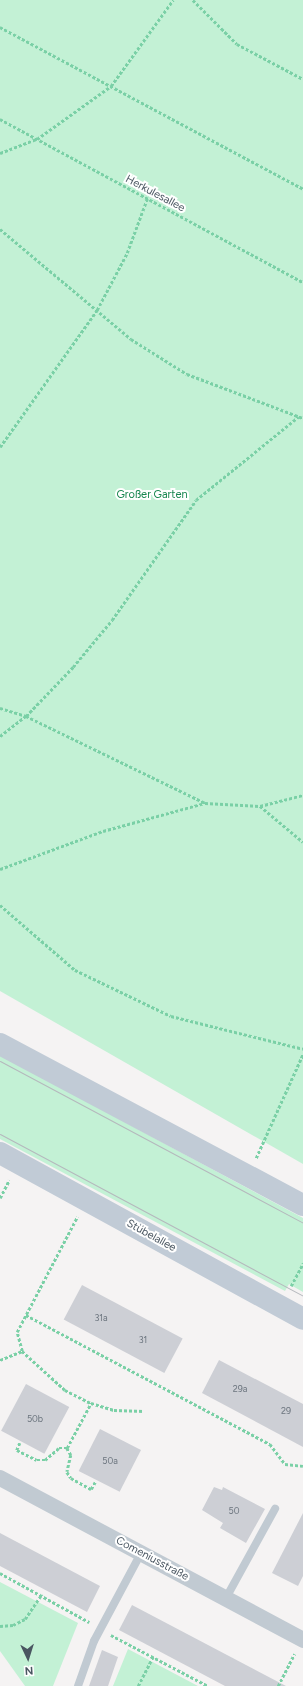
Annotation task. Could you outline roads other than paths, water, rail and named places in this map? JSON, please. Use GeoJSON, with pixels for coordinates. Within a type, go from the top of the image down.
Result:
{"type":"FeatureCollection","features":[{"type":"Feature","properties":{"kind":"main road"},"geometry":{"type":"LineString","coordinates":[[0,1044],[303,1205]]}},
{"type":"Feature","properties":{"kind":"main road","name":"Stübelallee"},"geometry":{"type":"LineString","coordinates":[[0,1153],[303,1319]]}},
{"type":"Feature","properties":{"kind":"street","name":"Comeniusstraße"},"geometry":{"type":"LineString","coordinates":[[0,1478],[302,1640]]}},
{"type":"Feature","properties":{"kind":"lane"},"geometry":{"type":"LineString","coordinates":[[226,1598],[275,1509]]}},
{"type":"Feature","properties":{"kind":"lane"},"geometry":{"type":"LineString","coordinates":[[78,1686],[94,1641],[141,1553]]}},
{"type":"Feature","properties":{"kind":"tram line"},"geometry":{"type":"LineString","coordinates":[[0,1061],[303,1223]]}},
{"type":"Feature","properties":{"kind":"tram line"},"geometry":{"type":"LineString","coordinates":[[0,1134],[303,1296]]}},
{"type":"Feature","properties":{"kind":"park label","name":"Großer Garten"},"geometry":{"type":"Point","coordinates":[152,495]}}]}
